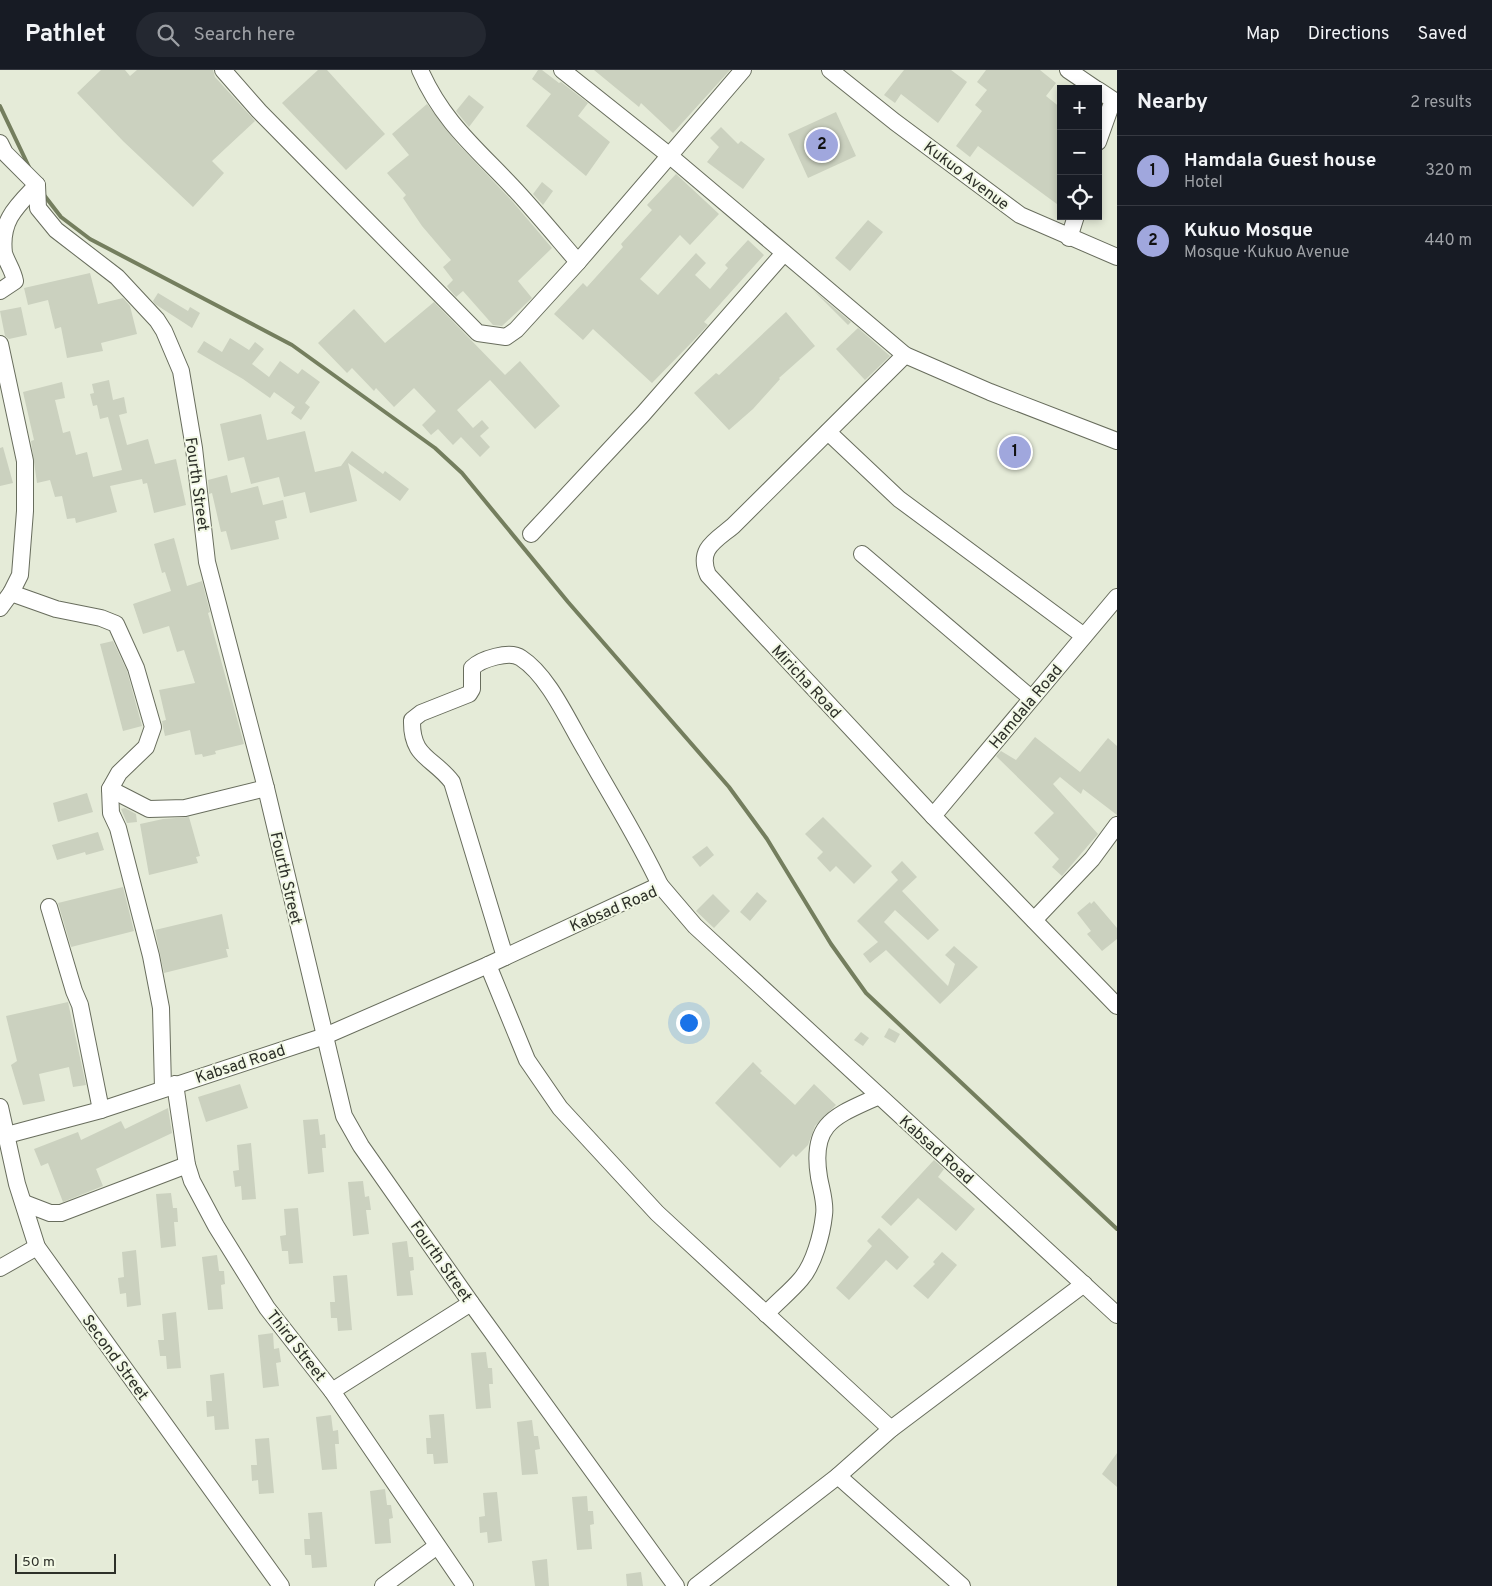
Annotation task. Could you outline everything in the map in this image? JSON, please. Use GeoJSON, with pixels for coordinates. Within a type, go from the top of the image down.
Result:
{"type":"FeatureCollection","features":[{"type":"Feature","properties":{"kind":"street"},"geometry":{"type":"LineString","coordinates":[[223,70],[259,111],[478,333],[506,337],[516,330],[578,262],[743,70]]}},
{"type":"Feature","properties":{"kind":"street"},"geometry":{"type":"LineString","coordinates":[[420,70],[437,105],[449,120],[520,195],[578,262]]}},
{"type":"Feature","properties":{"kind":"street"},"geometry":{"type":"LineString","coordinates":[[562,70],[670,156],[905,355],[990,392],[1117,441]]}},
{"type":"Feature","properties":{"kind":"street","name":"Kukuo Avenue"},"geometry":{"type":"LineString","coordinates":[[830,70],[895,122],[1020,215],[1069,238],[1117,257]]}},
{"type":"Feature","properties":{"kind":"street"},"geometry":{"type":"LineString","coordinates":[[1068,70],[1091,85]]}},
{"type":"Feature","properties":{"kind":"street"},"geometry":{"type":"LineString","coordinates":[[1102,92],[1115,101],[1102,132]]}},
{"type":"Feature","properties":{"kind":"street"},"geometry":{"type":"LineString","coordinates":[[0,142],[5,153],[37,184],[4,219],[1,245],[5,257],[14,271],[15,281],[0,291]]}},
{"type":"Feature","properties":{"kind":"street","name":"Fourth Street"},"geometry":{"type":"LineString","coordinates":[[37,184],[38,208],[56,230],[116,278],[157,320],[164,330],[181,371],[194,448],[208,562],[266,788],[344,1116],[361,1146],[471,1303],[676,1586]]}},
{"type":"Feature","properties":{"kind":"street"},"geometry":{"type":"LineString","coordinates":[[1069,238],[1075,220]]}},
{"type":"Feature","properties":{"kind":"street"},"geometry":{"type":"LineString","coordinates":[[530,534],[643,414],[784,253]]}},
{"type":"Feature","properties":{"kind":"street"},"geometry":{"type":"LineString","coordinates":[[0,344],[24,461],[25,526],[20,575],[11,593],[0,608]]}},
{"type":"Feature","properties":{"kind":"street","name":"Miricha Road"},"geometry":{"type":"LineString","coordinates":[[905,355],[707,548],[704,564],[708,575],[933,816],[1117,1006]]}},
{"type":"Feature","properties":{"kind":"street"},"geometry":{"type":"LineString","coordinates":[[828,432],[899,499],[1084,636]]}},
{"type":"Feature","properties":{"kind":"street"},"geometry":{"type":"LineString","coordinates":[[862,554],[1031,698]]}},
{"type":"Feature","properties":{"kind":"street"},"geometry":{"type":"LineString","coordinates":[[11,593],[56,609],[101,618],[116,624],[120,630],[136,668],[153,727],[146,747],[119,773],[110,789],[149,809],[157,809],[185,808],[266,788]]}},
{"type":"Feature","properties":{"kind":"street","name":"Hamdala Road"},"geometry":{"type":"LineString","coordinates":[[933,816],[1117,597]]}},
{"type":"Feature","properties":{"kind":"street"},"geometry":{"type":"LineString","coordinates":[[505,957],[452,782],[425,759],[416,747],[412,734],[412,720],[421,713],[469,694],[472,689],[472,668],[477,663],[513,654],[521,658],[547,686],[617,802],[660,885]]}},
{"type":"Feature","properties":{"kind":"street","name":"Third Street"},"geometry":{"type":"LineString","coordinates":[[110,789],[111,813],[121,837],[151,956],[161,1008],[169,1086],[192,1181],[216,1226],[267,1308],[332,1391],[465,1586]]}},
{"type":"Feature","properties":{"kind":"street"},"geometry":{"type":"LineString","coordinates":[[1034,920],[1092,859],[1117,825]]}},
{"type":"Feature","properties":{"kind":"street","name":"Kabsad Road"},"geometry":{"type":"LineString","coordinates":[[6,1135],[101,1110],[325,1036],[488,965],[660,885],[695,926],[1117,1315]]}},
{"type":"Feature","properties":{"kind":"street"},"geometry":{"type":"LineString","coordinates":[[49,907],[80,1005],[101,1110]]}},
{"type":"Feature","properties":{"kind":"street"},"geometry":{"type":"LineString","coordinates":[[488,965],[527,1060],[560,1108],[657,1213],[891,1428]]}},
{"type":"Feature","properties":{"kind":"street"},"geometry":{"type":"LineString","coordinates":[[766,1314],[802,1278],[809,1266],[821,1231],[825,1213],[816,1157],[818,1142],[833,1118],[879,1096]]}},
{"type":"Feature","properties":{"kind":"street","name":"Second Street"},"geometry":{"type":"LineString","coordinates":[[0,1106],[17,1184],[37,1247],[281,1586]]}},
{"type":"Feature","properties":{"kind":"street"},"geometry":{"type":"LineString","coordinates":[[24,1203],[50,1212],[61,1213],[187,1165]]}},
{"type":"Feature","properties":{"kind":"street"},"geometry":{"type":"LineString","coordinates":[[0,1268],[37,1247]]}},
{"type":"Feature","properties":{"kind":"street"},"geometry":{"type":"LineString","coordinates":[[696,1586],[838,1476],[891,1428],[1084,1284]]}},
{"type":"Feature","properties":{"kind":"street"},"geometry":{"type":"LineString","coordinates":[[332,1391],[471,1303]]}},
{"type":"Feature","properties":{"kind":"street"},"geometry":{"type":"LineString","coordinates":[[838,1476],[962,1586]]}},
{"type":"Feature","properties":{"kind":"street"},"geometry":{"type":"LineString","coordinates":[[383,1586],[436,1546]]}},
{"type":"Feature","properties":{"kind":"building"},"geometry":{"type":"Polygon","coordinates":[[[101,70],[125,70],[130,76],[137,70],[213,70],[215,77],[255,121],[212,161],[224,173],[193,207],[123,141],[77,93],[101,70]]]}},
{"type":"Feature","properties":{"kind":"building"},"geometry":{"type":"Polygon","coordinates":[[[318,70],[327,70],[385,134],[346,170],[282,103],[318,70]]]}},
{"type":"Feature","properties":{"kind":"building"},"geometry":{"type":"Polygon","coordinates":[[[538,70],[542,70],[559,83],[561,82],[588,103],[578,116],[610,142],[586,176],[526,126],[551,94],[532,79],[538,70]]]}},
{"type":"Feature","properties":{"kind":"building"},"geometry":{"type":"Polygon","coordinates":[[[594,70],[730,70],[673,133],[641,103],[639,107],[594,70]]]}},
{"type":"Feature","properties":{"kind":"building"},"geometry":{"type":"Polygon","coordinates":[[[904,70],[951,70],[967,82],[938,123],[901,94],[895,103],[884,95],[904,70]]]}},
{"type":"Feature","properties":{"kind":"building"},"geometry":{"type":"Polygon","coordinates":[[[986,70],[1040,70],[1056,83],[1046,96],[1057,105],[1057,204],[978,146],[970,157],[956,146],[982,111],[975,105],[987,90],[977,82],[986,70]]]}},
{"type":"Feature","properties":{"kind":"building"},"geometry":{"type":"Polygon","coordinates":[[[469,95],[484,107],[469,127],[456,111],[469,95]]]}},
{"type":"Feature","properties":{"kind":"building"},"geometry":{"type":"Polygon","coordinates":[[[427,104],[457,143],[513,202],[552,248],[518,281],[532,298],[502,326],[493,325],[463,291],[456,297],[449,289],[447,286],[453,280],[443,267],[451,260],[422,226],[403,198],[406,195],[387,173],[409,155],[392,134],[427,104]]]}},
{"type":"Feature","properties":{"kind":"building"},"geometry":{"type":"Polygon","coordinates":[[[836,112],[856,156],[808,178],[788,134],[836,112]]]}},
{"type":"Feature","properties":{"kind":"building"},"geometry":{"type":"Polygon","coordinates":[[[721,127],[738,144],[741,141],[765,159],[743,189],[707,162],[719,147],[710,138],[721,127]]]}},
{"type":"Feature","properties":{"kind":"building"},"geometry":{"type":"Polygon","coordinates":[[[676,174],[719,214],[690,245],[680,235],[640,279],[658,295],[696,253],[706,263],[695,275],[710,289],[728,268],[725,265],[748,240],[764,255],[704,322],[708,325],[652,383],[593,329],[583,340],[554,314],[583,283],[587,287],[623,247],[621,244],[652,210],[647,205],[676,174]]]}},
{"type":"Feature","properties":{"kind":"building"},"geometry":{"type":"Polygon","coordinates":[[[542,182],[553,191],[543,205],[533,194],[542,182]]]}},
{"type":"Feature","properties":{"kind":"building"},"geometry":{"type":"Polygon","coordinates":[[[868,220],[883,232],[850,271],[835,258],[868,220]]]}},
{"type":"Feature","properties":{"kind":"building"},"geometry":{"type":"Polygon","coordinates":[[[90,273],[98,304],[123,298],[130,306],[137,334],[101,343],[103,351],[67,358],[61,327],[55,329],[48,300],[28,305],[24,288],[90,273]]]}},
{"type":"Feature","properties":{"kind":"building"},"geometry":{"type":"Polygon","coordinates":[[[813,290],[851,322],[848,325],[813,290]]]}},
{"type":"Feature","properties":{"kind":"building"},"geometry":{"type":"Polygon","coordinates":[[[158,293],[188,311],[190,307],[200,313],[192,328],[155,304],[153,301],[158,293]]]}},
{"type":"Feature","properties":{"kind":"building"},"geometry":{"type":"Polygon","coordinates":[[[434,302],[505,375],[520,361],[560,406],[535,429],[490,380],[457,410],[473,428],[482,420],[489,428],[480,436],[490,447],[480,457],[461,437],[453,445],[438,429],[431,435],[422,425],[436,411],[414,388],[394,407],[376,388],[374,391],[352,368],[347,373],[318,343],[354,309],[385,343],[434,302]]]}},
{"type":"Feature","properties":{"kind":"building"},"geometry":{"type":"Polygon","coordinates":[[[21,307],[27,335],[9,339],[5,336],[0,311],[21,307]]]}},
{"type":"Feature","properties":{"kind":"building"},"geometry":{"type":"Polygon","coordinates":[[[786,312],[815,346],[779,378],[753,409],[729,430],[694,393],[716,373],[719,375],[786,312]]]}},
{"type":"Feature","properties":{"kind":"building"},"geometry":{"type":"Polygon","coordinates":[[[858,328],[890,356],[865,380],[836,349],[858,328]]]}},
{"type":"Feature","properties":{"kind":"building"},"geometry":{"type":"Polygon","coordinates":[[[230,338],[249,350],[255,342],[264,349],[252,364],[269,377],[280,361],[298,374],[302,369],[320,382],[305,403],[310,407],[301,420],[291,413],[295,407],[274,392],[270,398],[243,379],[197,352],[204,341],[222,352],[230,338]]]}},
{"type":"Feature","properties":{"kind":"building"},"geometry":{"type":"Polygon","coordinates":[[[109,380],[113,400],[124,397],[127,413],[119,415],[127,445],[148,439],[155,464],[176,459],[186,505],[154,513],[147,483],[143,484],[142,479],[110,486],[117,512],[76,523],[75,518],[67,519],[62,496],[55,497],[50,480],[37,483],[31,441],[34,440],[23,392],[62,382],[65,398],[55,400],[63,433],[70,431],[76,455],[87,452],[93,477],[122,470],[108,417],[100,419],[97,405],[93,406],[90,394],[94,393],[92,384],[109,380]]]}},
{"type":"Feature","properties":{"kind":"building"},"geometry":{"type":"Polygon","coordinates":[[[261,414],[267,440],[305,431],[315,472],[341,466],[352,451],[383,474],[385,471],[409,489],[400,501],[348,463],[357,501],[310,513],[305,492],[284,497],[279,477],[251,484],[244,457],[228,461],[220,424],[261,414]]]}},
{"type":"Feature","properties":{"kind":"building"},"geometry":{"type":"Polygon","coordinates":[[[3,447],[13,483],[0,486],[0,448],[3,447]]]}},
{"type":"Feature","properties":{"kind":"building"},"geometry":{"type":"Polygon","coordinates":[[[227,475],[231,493],[258,486],[263,505],[283,500],[287,518],[275,521],[279,539],[231,550],[226,531],[221,532],[212,493],[209,494],[208,480],[227,475]]]}},
{"type":"Feature","properties":{"kind":"building"},"geometry":{"type":"Polygon","coordinates":[[[174,538],[187,586],[202,581],[210,612],[208,613],[244,744],[215,751],[216,754],[203,757],[202,754],[195,755],[190,730],[165,736],[163,727],[162,721],[166,720],[159,690],[195,683],[184,650],[177,652],[169,626],[143,634],[133,604],[171,591],[165,572],[162,573],[154,544],[174,538]]]}},
{"type":"Feature","properties":{"kind":"building"},"geometry":{"type":"Polygon","coordinates":[[[113,641],[127,671],[142,726],[123,731],[100,644],[113,641]]]}},
{"type":"Feature","properties":{"kind":"building"},"geometry":{"type":"Polygon","coordinates":[[[1035,737],[1080,772],[1108,738],[1117,746],[1117,815],[1083,789],[1081,794],[1060,777],[1053,784],[1098,834],[1062,876],[1052,867],[1059,859],[1034,833],[1054,813],[996,756],[1001,751],[1016,760],[1035,737]]]}},
{"type":"Feature","properties":{"kind":"building"},"geometry":{"type":"Polygon","coordinates":[[[87,793],[93,812],[58,822],[53,803],[87,793]]]}},
{"type":"Feature","properties":{"kind":"building"},"geometry":{"type":"Polygon","coordinates":[[[125,808],[136,814],[137,822],[127,823],[121,809],[125,808]]]}},
{"type":"Feature","properties":{"kind":"building"},"geometry":{"type":"Polygon","coordinates":[[[189,817],[200,856],[196,857],[198,863],[149,875],[140,824],[163,819],[189,817]]]}},
{"type":"Feature","properties":{"kind":"building"},"geometry":{"type":"Polygon","coordinates":[[[823,817],[872,866],[854,884],[836,866],[830,872],[817,858],[823,852],[805,834],[823,817]]]}},
{"type":"Feature","properties":{"kind":"building"},"geometry":{"type":"Polygon","coordinates":[[[98,832],[104,850],[86,855],[85,852],[57,860],[52,845],[98,832]]]}},
{"type":"Feature","properties":{"kind":"building"},"geometry":{"type":"Polygon","coordinates":[[[707,846],[714,855],[700,867],[692,857],[707,846]]]}},
{"type":"Feature","properties":{"kind":"building"},"geometry":{"type":"Polygon","coordinates":[[[902,861],[917,877],[902,891],[939,930],[928,940],[895,910],[884,922],[948,986],[955,964],[945,955],[954,946],[978,967],[940,1004],[886,950],[870,963],[863,954],[878,942],[857,921],[898,880],[891,872],[902,861]]]}},
{"type":"Feature","properties":{"kind":"building"},"geometry":{"type":"Polygon","coordinates":[[[123,887],[134,931],[71,947],[58,903],[123,887]]]}},
{"type":"Feature","properties":{"kind":"building"},"geometry":{"type":"Polygon","coordinates":[[[757,892],[767,901],[750,921],[740,912],[757,892]]]}},
{"type":"Feature","properties":{"kind":"building"},"geometry":{"type":"Polygon","coordinates":[[[713,894],[730,911],[714,928],[696,911],[713,894]]]}},
{"type":"Feature","properties":{"kind":"building"},"geometry":{"type":"Polygon","coordinates":[[[1094,901],[1117,928],[1117,939],[1102,951],[1087,934],[1091,931],[1077,913],[1094,901]]]}},
{"type":"Feature","properties":{"kind":"building"},"geometry":{"type":"Polygon","coordinates":[[[222,914],[229,949],[226,949],[228,957],[164,973],[155,930],[222,914]]]}},
{"type":"Feature","properties":{"kind":"building"},"geometry":{"type":"Polygon","coordinates":[[[68,1002],[86,1085],[73,1087],[69,1067],[39,1074],[45,1101],[23,1105],[11,1065],[17,1061],[6,1016],[68,1002]]]}},
{"type":"Feature","properties":{"kind":"building"},"geometry":{"type":"Polygon","coordinates":[[[889,1028],[900,1034],[895,1043],[884,1037],[889,1028]]]}},
{"type":"Feature","properties":{"kind":"building"},"geometry":{"type":"Polygon","coordinates":[[[861,1032],[869,1038],[863,1046],[854,1040],[861,1032]]]}},
{"type":"Feature","properties":{"kind":"building"},"geometry":{"type":"Polygon","coordinates":[[[753,1062],[762,1071],[760,1073],[795,1105],[814,1084],[836,1105],[815,1126],[808,1145],[796,1157],[793,1154],[780,1168],[715,1103],[753,1062]]]}},
{"type":"Feature","properties":{"kind":"building"},"geometry":{"type":"Polygon","coordinates":[[[240,1084],[248,1108],[206,1122],[198,1097],[240,1084]]]}},
{"type":"Feature","properties":{"kind":"building"},"geometry":{"type":"Polygon","coordinates":[[[168,1108],[172,1133],[96,1169],[103,1186],[63,1202],[48,1163],[41,1166],[34,1149],[78,1132],[81,1140],[121,1121],[125,1129],[168,1108]]]}},
{"type":"Feature","properties":{"kind":"building"},"geometry":{"type":"Polygon","coordinates":[[[318,1119],[320,1135],[325,1134],[326,1148],[322,1148],[324,1172],[308,1174],[303,1120],[318,1119]]]}},
{"type":"Feature","properties":{"kind":"building"},"geometry":{"type":"Polygon","coordinates":[[[251,1143],[256,1199],[242,1200],[241,1186],[235,1187],[233,1171],[239,1170],[237,1145],[251,1143]]]}},
{"type":"Feature","properties":{"kind":"building"},"geometry":{"type":"Polygon","coordinates":[[[934,1160],[944,1169],[938,1177],[975,1209],[956,1231],[918,1198],[891,1226],[881,1217],[934,1160]]]}},
{"type":"Feature","properties":{"kind":"building"},"geometry":{"type":"Polygon","coordinates":[[[363,1181],[365,1197],[369,1196],[371,1210],[366,1210],[369,1234],[353,1236],[348,1182],[363,1181]]]}},
{"type":"Feature","properties":{"kind":"building"},"geometry":{"type":"Polygon","coordinates":[[[171,1193],[173,1208],[177,1208],[178,1222],[174,1222],[176,1246],[161,1248],[156,1194],[171,1193]]]}},
{"type":"Feature","properties":{"kind":"building"},"geometry":{"type":"Polygon","coordinates":[[[298,1208],[303,1263],[289,1264],[288,1251],[282,1251],[280,1236],[286,1235],[284,1209],[298,1208]]]}},
{"type":"Feature","properties":{"kind":"building"},"geometry":{"type":"Polygon","coordinates":[[[879,1228],[909,1257],[897,1270],[886,1260],[849,1300],[836,1288],[872,1246],[867,1241],[879,1228]]]}},
{"type":"Feature","properties":{"kind":"building"},"geometry":{"type":"Polygon","coordinates":[[[407,1241],[409,1257],[413,1257],[414,1270],[410,1271],[413,1295],[397,1296],[392,1243],[407,1241]]]}},
{"type":"Feature","properties":{"kind":"building"},"geometry":{"type":"Polygon","coordinates":[[[136,1250],[141,1305],[127,1307],[126,1293],[120,1294],[118,1278],[124,1277],[122,1252],[136,1250]]]}},
{"type":"Feature","properties":{"kind":"building"},"geometry":{"type":"Polygon","coordinates":[[[942,1252],[957,1265],[928,1299],[913,1286],[935,1264],[933,1262],[942,1252]]]}},
{"type":"Feature","properties":{"kind":"building"},"geometry":{"type":"Polygon","coordinates":[[[217,1255],[219,1271],[224,1271],[225,1284],[221,1285],[223,1309],[208,1310],[202,1257],[217,1255]]]}},
{"type":"Feature","properties":{"kind":"building"},"geometry":{"type":"Polygon","coordinates":[[[347,1275],[352,1330],[338,1331],[337,1318],[331,1318],[330,1302],[335,1302],[333,1276],[347,1275]]]}},
{"type":"Feature","properties":{"kind":"building"},"geometry":{"type":"Polygon","coordinates":[[[176,1312],[181,1368],[167,1369],[166,1356],[160,1356],[158,1340],[164,1340],[162,1314],[176,1312]]]}},
{"type":"Feature","properties":{"kind":"building"},"geometry":{"type":"Polygon","coordinates":[[[273,1333],[274,1349],[279,1348],[281,1362],[276,1363],[279,1386],[263,1388],[258,1335],[273,1333]]]}},
{"type":"Feature","properties":{"kind":"building"},"geometry":{"type":"Polygon","coordinates":[[[486,1352],[488,1368],[492,1368],[493,1384],[489,1384],[491,1408],[476,1409],[471,1353],[486,1352]]]}},
{"type":"Feature","properties":{"kind":"building"},"geometry":{"type":"Polygon","coordinates":[[[224,1373],[229,1429],[215,1430],[214,1416],[207,1417],[206,1401],[212,1401],[210,1375],[224,1373]]]}},
{"type":"Feature","properties":{"kind":"building"},"geometry":{"type":"Polygon","coordinates":[[[444,1414],[448,1463],[434,1464],[433,1454],[427,1454],[426,1438],[431,1438],[429,1415],[444,1414]]]}},
{"type":"Feature","properties":{"kind":"building"},"geometry":{"type":"Polygon","coordinates":[[[331,1415],[333,1431],[338,1430],[339,1444],[335,1444],[337,1469],[322,1470],[316,1417],[331,1415]]]}},
{"type":"Feature","properties":{"kind":"building"},"geometry":{"type":"Polygon","coordinates":[[[532,1420],[534,1436],[538,1436],[540,1449],[535,1450],[538,1474],[522,1475],[517,1422],[532,1420]]]}},
{"type":"Feature","properties":{"kind":"building"},"geometry":{"type":"Polygon","coordinates":[[[269,1438],[274,1493],[259,1494],[258,1480],[252,1481],[251,1465],[257,1465],[255,1439],[269,1438]]]}},
{"type":"Feature","properties":{"kind":"building"},"geometry":{"type":"Polygon","coordinates":[[[1117,1453],[1117,1487],[1102,1474],[1117,1453]]]}},
{"type":"Feature","properties":{"kind":"building"},"geometry":{"type":"Polygon","coordinates":[[[385,1489],[387,1505],[391,1505],[393,1518],[389,1519],[391,1543],[375,1544],[370,1491],[385,1489]]]}},
{"type":"Feature","properties":{"kind":"building"},"geometry":{"type":"Polygon","coordinates":[[[497,1492],[502,1541],[488,1543],[487,1532],[480,1533],[479,1517],[485,1516],[483,1493],[497,1492]]]}},
{"type":"Feature","properties":{"kind":"building"},"geometry":{"type":"Polygon","coordinates":[[[587,1496],[588,1511],[593,1511],[594,1524],[590,1525],[592,1549],[577,1550],[572,1497],[587,1496]]]}},
{"type":"Feature","properties":{"kind":"building"},"geometry":{"type":"Polygon","coordinates":[[[322,1512],[327,1567],[312,1568],[311,1555],[305,1555],[304,1539],[310,1539],[308,1513],[322,1512]]]}},
{"type":"Feature","properties":{"kind":"building"},"geometry":{"type":"Polygon","coordinates":[[[547,1559],[549,1586],[535,1586],[532,1561],[547,1559]]]}},
{"type":"Feature","properties":{"kind":"building"},"geometry":{"type":"Polygon","coordinates":[[[641,1572],[643,1586],[627,1586],[626,1574],[641,1572]]]}},
{"type":"Feature","properties":{"kind":"waterway"},"geometry":{"type":"LineString","coordinates":[[0,106],[29,167]]}},
{"type":"Feature","properties":{"kind":"waterway"},"geometry":{"type":"LineString","coordinates":[[44,195],[61,217],[90,239],[292,345],[435,448],[462,473],[568,602],[729,787],[767,839],[831,944],[866,993],[1117,1229]]}},
{"type":"Feature","properties":{"kind":"place","name":"Kukuo Mosque"},"geometry":{"type":"Point","coordinates":[822,145]}},
{"type":"Feature","properties":{"kind":"place","name":"Hamdala Guest house"},"geometry":{"type":"Point","coordinates":[1015,452]}}]}
